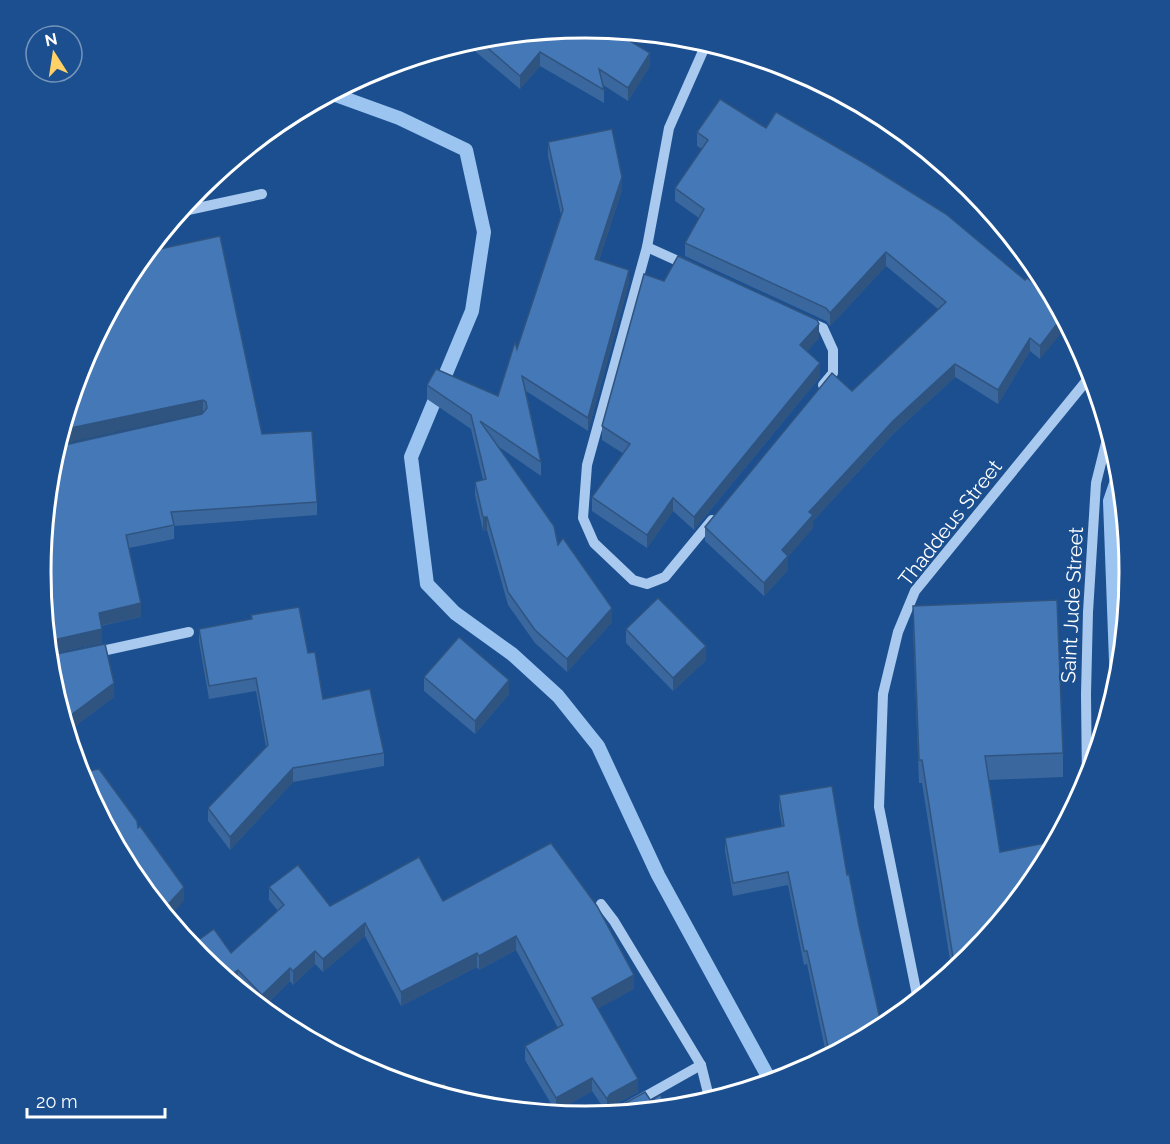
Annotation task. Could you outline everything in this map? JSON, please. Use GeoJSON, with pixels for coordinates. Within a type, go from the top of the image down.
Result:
{"type":"FeatureCollection","features":[{"type":"Feature","properties":{"kind":"street"},"geometry":{"type":"LineString","coordinates":[[703,51],[669,128],[647,247],[587,465],[583,518],[594,543],[633,580],[647,584],[665,577],[716,515]]}},
{"type":"Feature","properties":{"kind":"street"},"geometry":{"type":"LineString","coordinates":[[193,209],[262,194]]}},
{"type":"Feature","properties":{"kind":"street"},"geometry":{"type":"LineString","coordinates":[[647,247],[699,271]]}},
{"type":"Feature","properties":{"kind":"street"},"geometry":{"type":"LineString","coordinates":[[792,314],[823,328],[833,350],[833,373],[818,391]]}},
{"type":"Feature","properties":{"kind":"street","name":"Thaddeus Street"},"geometry":{"type":"LineString","coordinates":[[916,991],[879,807],[883,694],[898,632],[915,591],[1085,383]]}},
{"type":"Feature","properties":{"kind":"street","name":"Saint Jude Street"},"geometry":{"type":"LineString","coordinates":[[1087,756],[1086,694],[1096,483],[1105,449]]}},
{"type":"Feature","properties":{"kind":"street"},"geometry":{"type":"LineString","coordinates":[[84,655],[189,632]]}},
{"type":"Feature","properties":{"kind":"street"},"geometry":{"type":"LineString","coordinates":[[601,904],[614,921],[701,1065],[708,1092]]}},
{"type":"Feature","properties":{"kind":"street"},"geometry":{"type":"LineString","coordinates":[[632,1104],[701,1065]]}},
{"type":"Feature","properties":{"kind":"building"},"geometry":{"type":"Polygon","coordinates":[[[550,39],[620,39],[628,40],[650,53],[628,88],[599,69],[604,90],[540,52],[520,76],[486,47],[550,39]]]}},
{"type":"Feature","properties":{"kind":"building"},"geometry":{"type":"Polygon","coordinates":[[[720,99],[766,128],[776,112],[946,214],[1025,280],[1027,278],[1035,284],[1057,323],[1040,346],[1030,338],[998,390],[955,364],[893,421],[809,512],[813,515],[782,550],[788,556],[764,583],[705,527],[832,373],[852,391],[946,302],[886,252],[830,313],[826,308],[685,243],[704,209],[675,188],[708,140],[697,132],[720,99]]]}},
{"type":"Feature","properties":{"kind":"building"},"geometry":{"type":"Polygon","coordinates":[[[612,129],[622,177],[595,259],[629,270],[588,418],[522,376],[541,462],[480,421],[554,526],[558,545],[563,538],[612,608],[567,659],[535,630],[508,592],[487,517],[483,517],[475,482],[486,479],[471,415],[427,385],[436,369],[498,396],[515,342],[517,349],[563,210],[548,142],[612,129]]]}},
{"type":"Feature","properties":{"kind":"building"},"geometry":{"type":"Polygon","coordinates":[[[220,236],[262,434],[312,431],[317,502],[171,512],[174,525],[126,535],[141,603],[99,613],[102,629],[55,640],[50,572],[52,537],[55,502],[66,445],[202,414],[207,408],[203,400],[71,428],[91,367],[106,336],[122,305],[160,249],[220,236]]]}},
{"type":"Feature","properties":{"kind":"building"},"geometry":{"type":"Polygon","coordinates":[[[678,256],[817,320],[819,324],[800,345],[820,363],[694,517],[673,498],[647,535],[592,497],[630,444],[602,426],[644,274],[664,281],[678,256]]]}},
{"type":"Feature","properties":{"kind":"building"},"geometry":{"type":"Polygon","coordinates":[[[658,598],[706,646],[673,678],[626,629],[658,598]]]}},
{"type":"Feature","properties":{"kind":"building"},"geometry":{"type":"Polygon","coordinates":[[[1057,600],[1063,753],[985,756],[1000,852],[1045,843],[1009,897],[953,959],[922,760],[919,760],[913,606],[1057,600]]]}},
{"type":"Feature","properties":{"kind":"building"},"geometry":{"type":"Polygon","coordinates":[[[299,607],[308,653],[315,652],[323,699],[370,689],[384,753],[293,768],[230,837],[208,808],[268,745],[256,678],[209,686],[199,629],[252,619],[251,615],[299,607]]]}},
{"type":"Feature","properties":{"kind":"building"},"geometry":{"type":"Polygon","coordinates":[[[459,637],[509,680],[475,721],[424,677],[459,637]]]}},
{"type":"Feature","properties":{"kind":"building"},"geometry":{"type":"Polygon","coordinates":[[[105,644],[114,683],[71,715],[57,654],[105,644]]]}},
{"type":"Feature","properties":{"kind":"building"},"geometry":{"type":"Polygon","coordinates":[[[99,769],[137,821],[138,828],[140,826],[184,887],[168,905],[122,839],[89,771],[99,769]]]}},
{"type":"Feature","properties":{"kind":"building"},"geometry":{"type":"Polygon","coordinates":[[[832,786],[847,875],[849,874],[880,1017],[828,1047],[807,951],[804,951],[788,872],[733,883],[725,838],[784,826],[779,795],[832,786]]]}},
{"type":"Feature","properties":{"kind":"building"},"geometry":{"type":"Polygon","coordinates":[[[551,843],[597,906],[634,975],[592,998],[638,1079],[610,1094],[607,1099],[592,1078],[556,1098],[525,1046],[563,1025],[516,936],[401,992],[365,923],[323,959],[315,951],[293,971],[290,968],[262,995],[238,970],[233,974],[198,940],[214,929],[231,953],[284,905],[269,887],[298,865],[330,906],[419,857],[443,901],[551,843]]]}},
{"type":"Feature","properties":{"kind":"building"},"geometry":{"type":"Polygon","coordinates":[[[645,1092],[651,1101],[660,1095],[664,1100],[655,1102],[622,1105],[645,1092]]]}},
{"type":"Feature","properties":{"kind":"waterway"},"geometry":{"type":"LineString","coordinates":[[341,97],[399,118],[466,150],[484,232],[472,311],[411,457],[427,584],[455,613],[512,654],[558,696],[598,746],[658,875],[767,1074]]}},
{"type":"Feature","properties":{"kind":"waterway"},"geometry":{"type":"LineString","coordinates":[[1113,492],[1110,501],[1115,640]]}}]}
